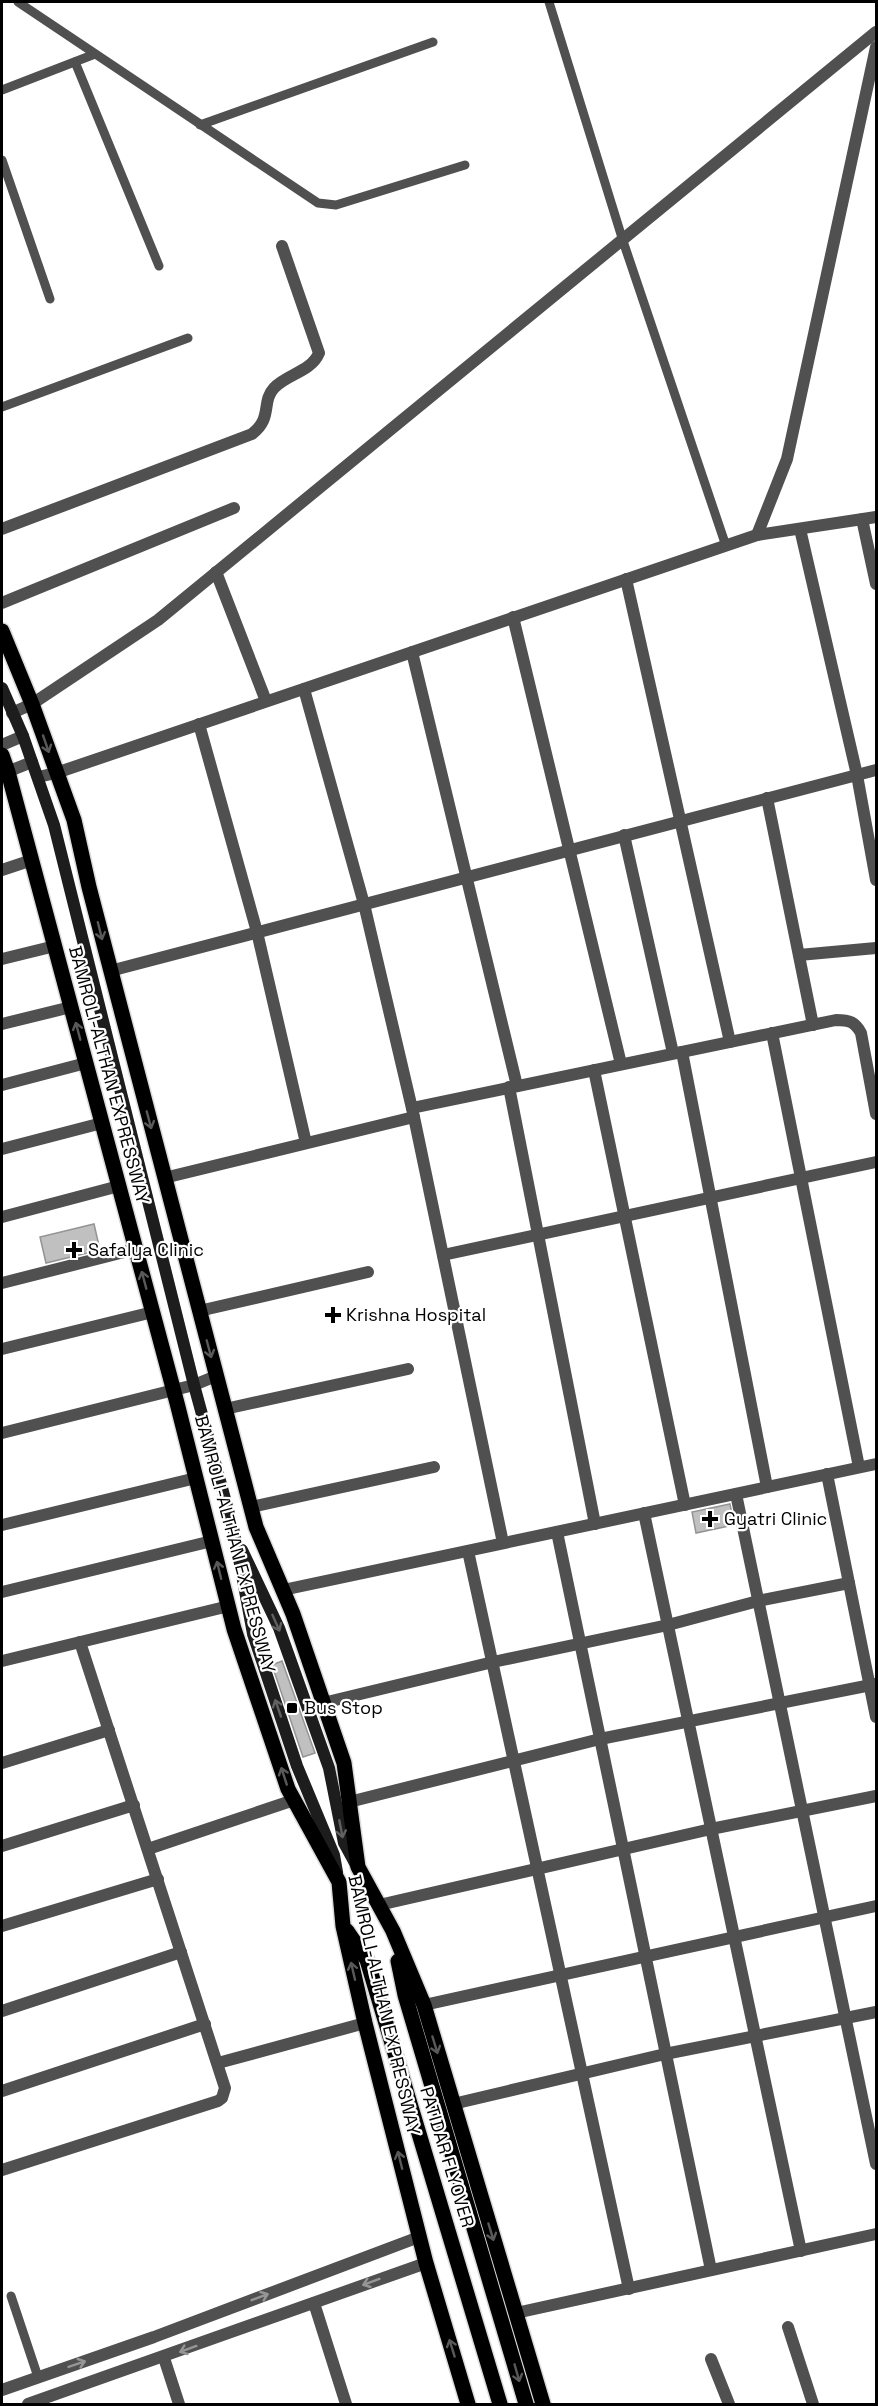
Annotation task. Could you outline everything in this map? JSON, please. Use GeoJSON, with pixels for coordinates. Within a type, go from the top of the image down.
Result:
{"type":"FeatureCollection","features":[{"type":"Feature","properties":{"kind":"main road"},"geometry":{"type":"LineString","coordinates":[[2,631],[32,704],[74,820],[110,971],[256,1527],[283,1590],[344,1763],[357,1867]]}},
{"type":"Feature","properties":{"kind":"main road","name":"BAMROLI-ALTHAN EXPRESSWAY"},"geometry":{"type":"LineString","coordinates":[[2,688],[23,736],[57,837],[194,1385],[234,1532]]}},
{"type":"Feature","properties":{"kind":"main road","name":"BAMROLI-ALTHAN EXPRESSWAY"},"geometry":{"type":"LineString","coordinates":[[2,755],[5,773],[32,860],[153,1312],[234,1629],[284,1778],[339,1882],[343,1926],[365,2023],[426,2263],[468,2404]]}},
{"type":"Feature","properties":{"kind":"main road"},"geometry":{"type":"LineString","coordinates":[[234,1532],[279,1628],[329,1768],[344,1843],[393,1931]]}},
{"type":"Feature","properties":{"kind":"main road"},"geometry":{"type":"LineString","coordinates":[[234,1532],[253,1634],[297,1766],[334,1854],[339,1882]]}},
{"type":"Feature","properties":{"kind":"main road","name":"PATIDAR FLYOVER"},"geometry":{"type":"LineString","coordinates":[[343,1926],[367,1960],[500,2404]]}},
{"type":"Feature","properties":{"kind":"main road","name":"BAMROLI-ALTHAN EXPRESSWAY"},"geometry":{"type":"LineString","coordinates":[[393,1931],[424,2005],[543,2404]]}},
{"type":"Feature","properties":{"kind":"main road","name":"PATIDAR FLYOVER"},"geometry":{"type":"LineString","coordinates":[[393,1931],[405,1995],[526,2404]]}},
{"type":"Feature","properties":{"kind":"street"},"geometry":{"type":"LineString","coordinates":[[12,713],[32,704],[158,620],[876,32]]}},
{"type":"Feature","properties":{"kind":"street"},"geometry":{"type":"LineString","coordinates":[[757,535],[787,459],[876,47]]}},
{"type":"Feature","properties":{"kind":"street"},"geometry":{"type":"LineString","coordinates":[[2,529],[252,434],[260,428],[265,419],[268,398],[273,388],[312,364],[319,353],[282,246]]}},
{"type":"Feature","properties":{"kind":"street"},"geometry":{"type":"LineString","coordinates":[[2,603],[234,508]]}},
{"type":"Feature","properties":{"kind":"street"},"geometry":{"type":"LineString","coordinates":[[38,777],[56,773],[757,535],[876,517]]}},
{"type":"Feature","properties":{"kind":"street"},"geometry":{"type":"LineString","coordinates":[[862,519],[876,584]]}},
{"type":"Feature","properties":{"kind":"street"},"geometry":{"type":"LineString","coordinates":[[800,529],[857,775],[876,880]]}},
{"type":"Feature","properties":{"kind":"street"},"geometry":{"type":"LineString","coordinates":[[216,572],[266,701]]}},
{"type":"Feature","properties":{"kind":"street"},"geometry":{"type":"LineString","coordinates":[[626,579],[730,1042]]}},
{"type":"Feature","properties":{"kind":"street"},"geometry":{"type":"LineString","coordinates":[[513,617],[621,1064]]}},
{"type":"Feature","properties":{"kind":"street"},"geometry":{"type":"LineString","coordinates":[[412,652],[467,877],[513,1087],[538,1234],[595,1524]]}},
{"type":"Feature","properties":{"kind":"street"},"geometry":{"type":"LineString","coordinates":[[304,689],[364,904],[413,1112],[503,1543]]}},
{"type":"Feature","properties":{"kind":"street"},"geometry":{"type":"LineString","coordinates":[[199,724],[257,932],[306,1143]]}},
{"type":"Feature","properties":{"kind":"street"},"geometry":{"type":"LineString","coordinates":[[2,745],[23,736]]}},
{"type":"Feature","properties":{"kind":"street"},"geometry":{"type":"LineString","coordinates":[[5,773],[32,762]]}},
{"type":"Feature","properties":{"kind":"street"},"geometry":{"type":"LineString","coordinates":[[110,971],[876,770]]}},
{"type":"Feature","properties":{"kind":"street"},"geometry":{"type":"LineString","coordinates":[[767,798],[813,1025]]}},
{"type":"Feature","properties":{"kind":"street"},"geometry":{"type":"LineString","coordinates":[[624,836],[678,1052],[711,1199],[767,1487]]}},
{"type":"Feature","properties":{"kind":"street"},"geometry":{"type":"LineString","coordinates":[[2,870],[32,860]]}},
{"type":"Feature","properties":{"kind":"street"},"geometry":{"type":"LineString","coordinates":[[2,959],[55,946]]}},
{"type":"Feature","properties":{"kind":"street"},"geometry":{"type":"LineString","coordinates":[[799,955],[876,948]]}},
{"type":"Feature","properties":{"kind":"street"},"geometry":{"type":"LineString","coordinates":[[2,1024],[71,1006]]}},
{"type":"Feature","properties":{"kind":"street"},"geometry":{"type":"LineString","coordinates":[[164,1178],[306,1143],[413,1112],[513,1087],[836,1020],[848,1020],[856,1024],[861,1033],[876,1114]]}},
{"type":"Feature","properties":{"kind":"street"},"geometry":{"type":"LineString","coordinates":[[772,1033],[859,1467]]}},
{"type":"Feature","properties":{"kind":"street"},"geometry":{"type":"LineString","coordinates":[[2,1085],[86,1063]]}},
{"type":"Feature","properties":{"kind":"street"},"geometry":{"type":"LineString","coordinates":[[594,1070],[685,1505]]}},
{"type":"Feature","properties":{"kind":"street"},"geometry":{"type":"LineString","coordinates":[[2,1149],[102,1123]]}},
{"type":"Feature","properties":{"kind":"street"},"geometry":{"type":"LineString","coordinates":[[443,1256],[876,1162]]}},
{"type":"Feature","properties":{"kind":"street"},"geometry":{"type":"LineString","coordinates":[[2,1217],[119,1186]]}},
{"type":"Feature","properties":{"kind":"street"},"geometry":{"type":"LineString","coordinates":[[2,1283],[136,1249]]}},
{"type":"Feature","properties":{"kind":"street"},"geometry":{"type":"LineString","coordinates":[[199,1311],[368,1272]]}},
{"type":"Feature","properties":{"kind":"street"},"geometry":{"type":"LineString","coordinates":[[2,1349],[153,1312]]}},
{"type":"Feature","properties":{"kind":"street"},"geometry":{"type":"LineString","coordinates":[[225,1409],[408,1369]]}},
{"type":"Feature","properties":{"kind":"street"},"geometry":{"type":"LineString","coordinates":[[2,1433],[194,1385],[216,1376]]}},
{"type":"Feature","properties":{"kind":"street"},"geometry":{"type":"LineString","coordinates":[[283,1590],[876,1464]]}},
{"type":"Feature","properties":{"kind":"street"},"geometry":{"type":"LineString","coordinates":[[251,1507],[434,1467]]}},
{"type":"Feature","properties":{"kind":"street"},"geometry":{"type":"LineString","coordinates":[[827,1474],[873,1685],[876,1717]]}},
{"type":"Feature","properties":{"kind":"street"},"geometry":{"type":"LineString","coordinates":[[2,1525],[196,1478]]}},
{"type":"Feature","properties":{"kind":"street"},"geometry":{"type":"LineString","coordinates":[[736,1494],[876,2164]]}},
{"type":"Feature","properties":{"kind":"street"},"geometry":{"type":"LineString","coordinates":[[645,1513],[801,2251]]}},
{"type":"Feature","properties":{"kind":"street"},"geometry":{"type":"LineString","coordinates":[[557,1532],[711,2270]]}},
{"type":"Feature","properties":{"kind":"street"},"geometry":{"type":"LineString","coordinates":[[2,1592],[212,1541]]}},
{"type":"Feature","properties":{"kind":"street"},"geometry":{"type":"LineString","coordinates":[[468,1551],[628,2289]]}},
{"type":"Feature","properties":{"kind":"street"},"geometry":{"type":"LineString","coordinates":[[323,1703],[493,1662],[668,1625],[758,1601],[849,1583]]}},
{"type":"Feature","properties":{"kind":"street"},"geometry":{"type":"LineString","coordinates":[[2,1661],[229,1606]]}},
{"type":"Feature","properties":{"kind":"street"},"geometry":{"type":"LineString","coordinates":[[2,2170],[218,2101],[222,2098],[225,2088],[80,1642]]}},
{"type":"Feature","properties":{"kind":"street"},"geometry":{"type":"LineString","coordinates":[[349,1802],[600,1739],[873,1685]]}},
{"type":"Feature","properties":{"kind":"street"},"geometry":{"type":"LineString","coordinates":[[2,1764],[109,1730]]}},
{"type":"Feature","properties":{"kind":"street"},"geometry":{"type":"LineString","coordinates":[[379,1905],[711,1829],[876,1796]]}},
{"type":"Feature","properties":{"kind":"street"},"geometry":{"type":"LineString","coordinates":[[148,1849],[294,1800]]}},
{"type":"Feature","properties":{"kind":"street"},"geometry":{"type":"LineString","coordinates":[[2,1846],[134,1805]]}},
{"type":"Feature","properties":{"kind":"street"},"geometry":{"type":"LineString","coordinates":[[2,1926],[158,1879]]}},
{"type":"Feature","properties":{"kind":"street"},"geometry":{"type":"LineString","coordinates":[[424,2005],[876,1906]]}},
{"type":"Feature","properties":{"kind":"street"},"geometry":{"type":"LineString","coordinates":[[2,2011],[182,1952]]}},
{"type":"Feature","properties":{"kind":"street"},"geometry":{"type":"LineString","coordinates":[[453,2104],[665,2054],[876,2013]]}},
{"type":"Feature","properties":{"kind":"street"},"geometry":{"type":"LineString","coordinates":[[218,2062],[365,2023]]}},
{"type":"Feature","properties":{"kind":"street"},"geometry":{"type":"LineString","coordinates":[[2,2091],[205,2024]]}},
{"type":"Feature","properties":{"kind":"street"},"geometry":{"type":"LineString","coordinates":[[516,2313],[876,2235]]}},
{"type":"Feature","properties":{"kind":"street"},"geometry":{"type":"LineString","coordinates":[[2,2390],[154,2337],[419,2236]]}},
{"type":"Feature","properties":{"kind":"street"},"geometry":{"type":"LineString","coordinates":[[28,2404],[164,2358],[426,2263]]}},
{"type":"Feature","properties":{"kind":"street"},"geometry":{"type":"LineString","coordinates":[[314,2303],[346,2404]]}},
{"type":"Feature","properties":{"kind":"street"},"geometry":{"type":"LineString","coordinates":[[788,2327],[813,2404]]}},
{"type":"Feature","properties":{"kind":"street"},"geometry":{"type":"LineString","coordinates":[[164,2358],[178,2404]]}},
{"type":"Feature","properties":{"kind":"street"},"geometry":{"type":"LineString","coordinates":[[711,2359],[729,2404]]}},
{"type":"Feature","properties":{"kind":"lane"},"geometry":{"type":"LineString","coordinates":[[18,2],[318,203],[336,205],[465,165]]}},
{"type":"Feature","properties":{"kind":"lane"},"geometry":{"type":"LineString","coordinates":[[549,2],[623,241],[726,546]]}},
{"type":"Feature","properties":{"kind":"lane"},"geometry":{"type":"LineString","coordinates":[[200,125],[433,42]]}},
{"type":"Feature","properties":{"kind":"lane"},"geometry":{"type":"LineString","coordinates":[[2,90],[95,54]]}},
{"type":"Feature","properties":{"kind":"lane"},"geometry":{"type":"LineString","coordinates":[[75,62],[159,266]]}},
{"type":"Feature","properties":{"kind":"lane"},"geometry":{"type":"LineString","coordinates":[[2,160],[50,299]]}},
{"type":"Feature","properties":{"kind":"lane"},"geometry":{"type":"LineString","coordinates":[[2,407],[188,339]]}},
{"type":"Feature","properties":{"kind":"lane"},"geometry":{"type":"LineString","coordinates":[[11,2296],[38,2378]]}},
{"type":"Feature","properties":{"kind":"building"},"geometry":{"type":"Polygon","coordinates":[[[94,1224],[100,1250],[46,1263],[40,1237],[94,1224]]]}},
{"type":"Feature","properties":{"kind":"building"},"geometry":{"type":"Polygon","coordinates":[[[730,1504],[734,1525],[696,1533],[692,1512],[730,1504]]]}},
{"type":"Feature","properties":{"kind":"building"},"geometry":{"type":"Polygon","coordinates":[[[282,1661],[315,1753],[303,1757],[272,1665],[282,1661]]]}},
{"type":"Feature","properties":{"kind":"place","name":"Safalya Clinic"},"geometry":{"type":"Point","coordinates":[74,1250]}},
{"type":"Feature","properties":{"kind":"place","name":"Krishna Hospital"},"geometry":{"type":"Point","coordinates":[333,1315]}},
{"type":"Feature","properties":{"kind":"place","name":"Gyatri Clinic"},"geometry":{"type":"Point","coordinates":[710,1519]}},
{"type":"Feature","properties":{"kind":"place","name":"Bus Stop"},"geometry":{"type":"Point","coordinates":[292,1708]}}]}
